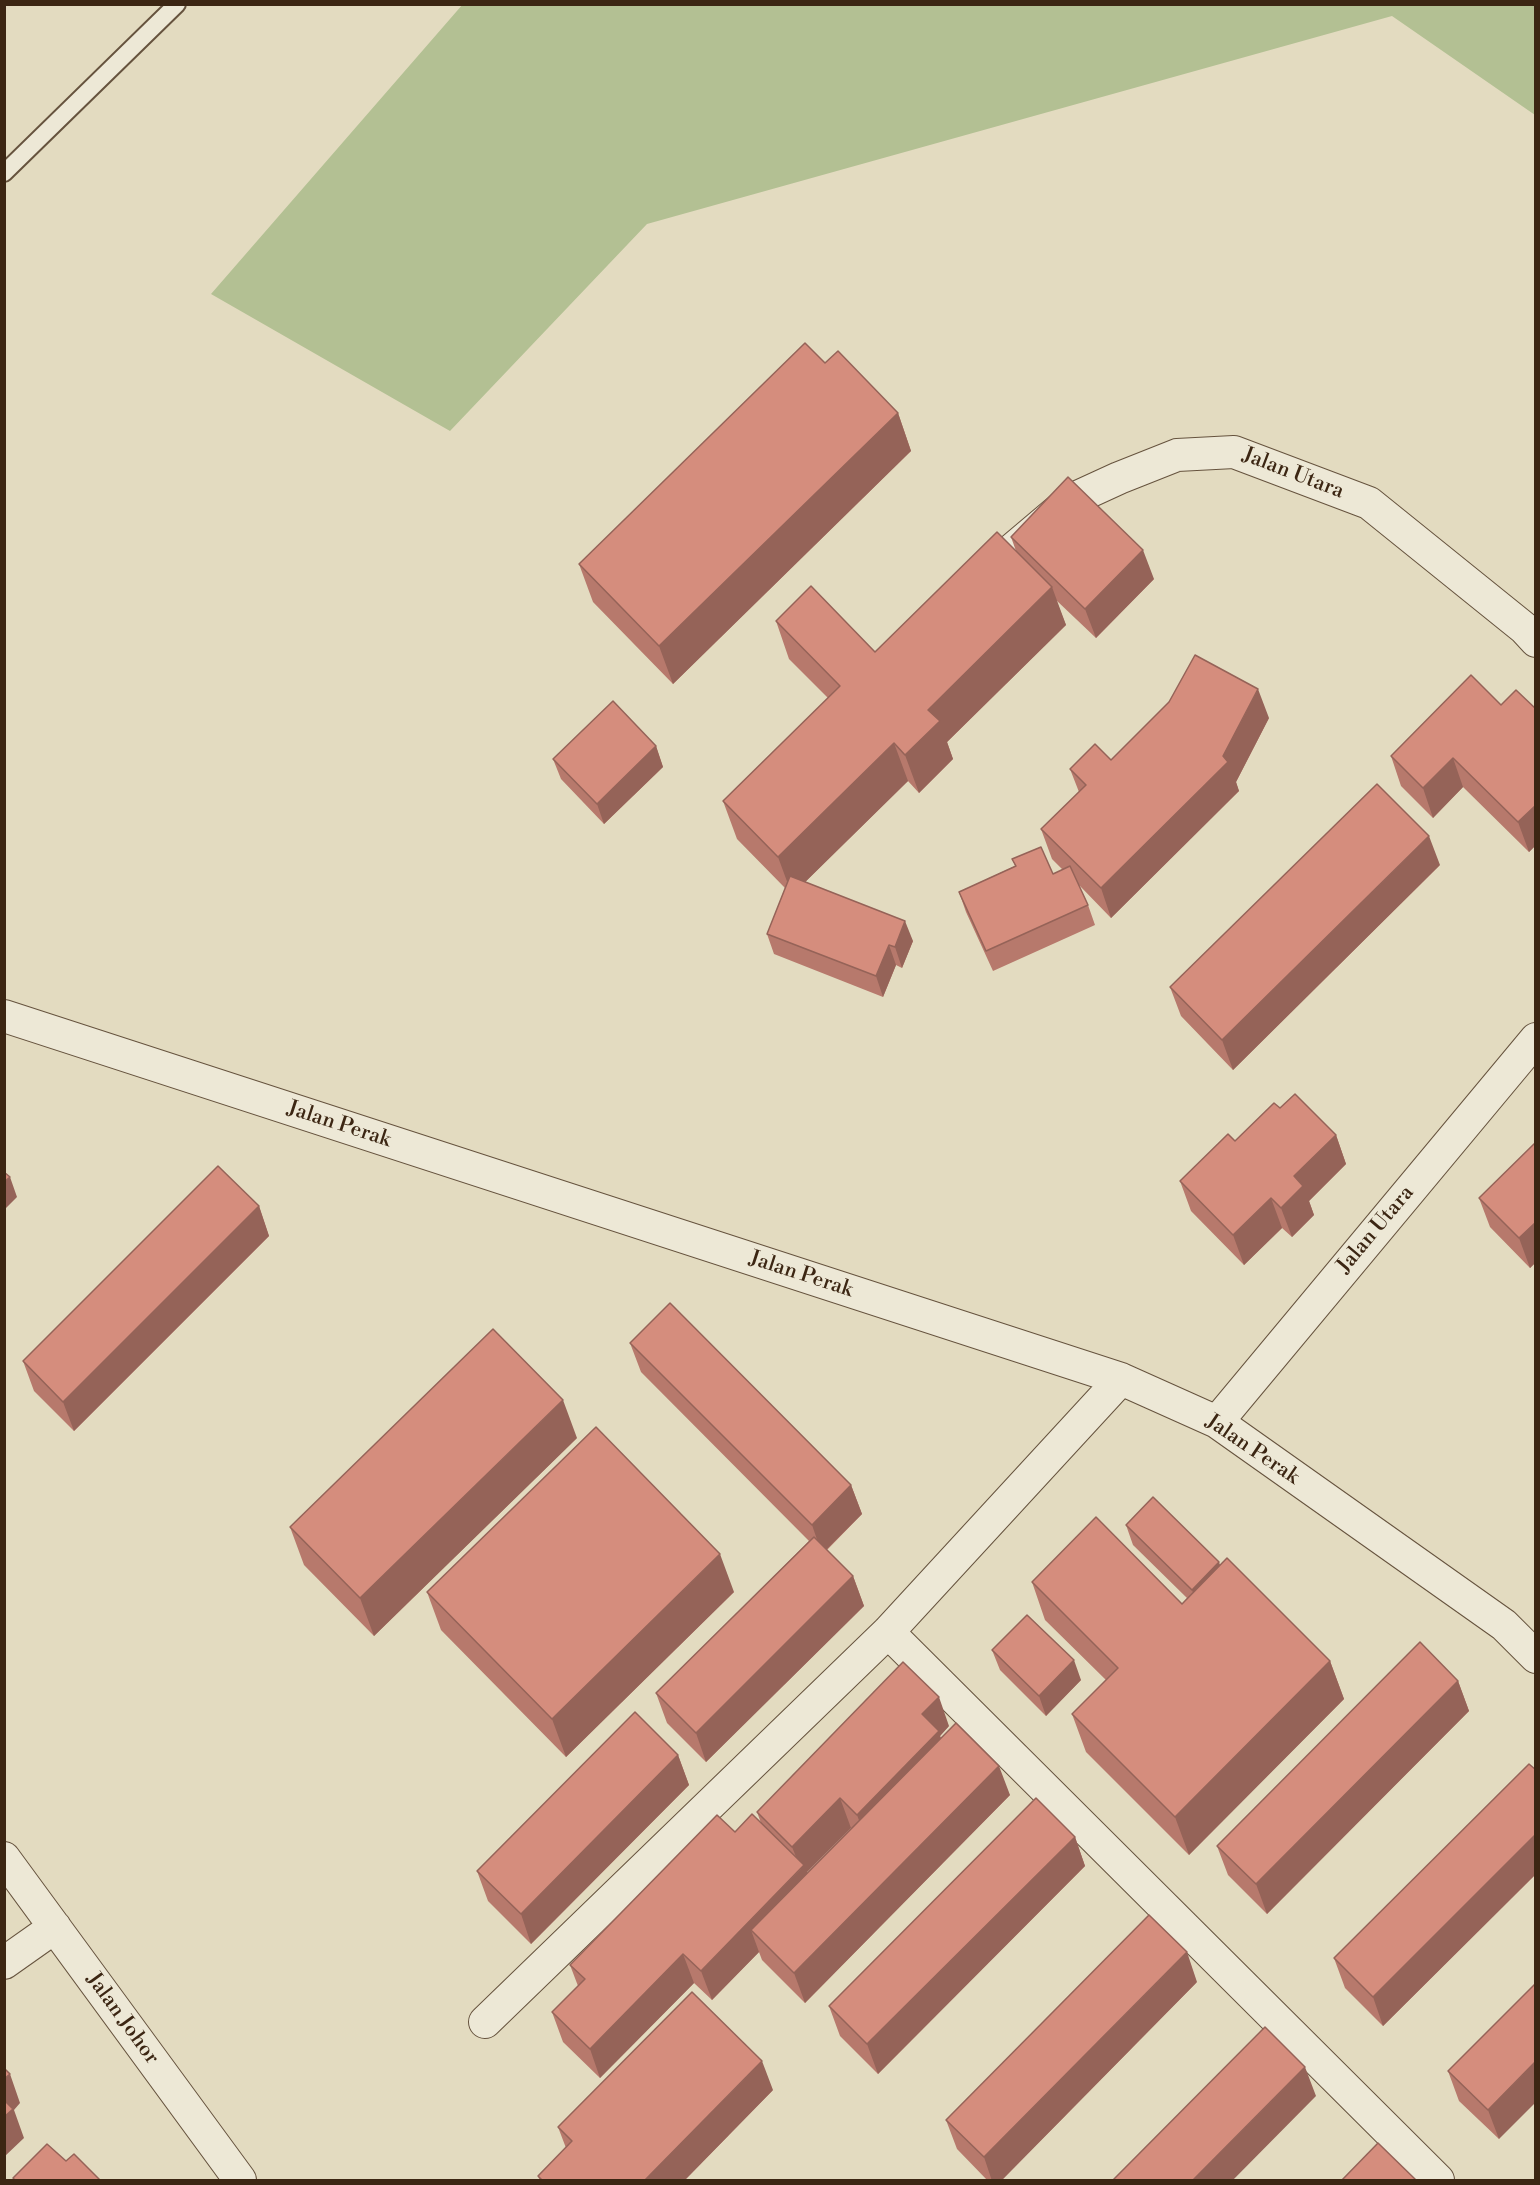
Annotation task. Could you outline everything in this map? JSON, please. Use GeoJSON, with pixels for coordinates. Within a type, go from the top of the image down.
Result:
{"type":"FeatureCollection","features":[{"type":"Feature","properties":{"kind":"street","name":"Jalan Utara"},"geometry":{"type":"LineString","coordinates":[[957,597],[1071,500],[1177,455],[1234,452],[1369,503],[1524,628],[1536,641]]}},
{"type":"Feature","properties":{"kind":"street","name":"Jalan Perak"},"geometry":{"type":"LineString","coordinates":[[4,1016],[1121,1379],[1217,1422],[1504,1625],[1536,1657]]}},
{"type":"Feature","properties":{"kind":"street","name":"Jalan Utara"},"geometry":{"type":"LineString","coordinates":[[1217,1422],[1536,1039]]}},
{"type":"Feature","properties":{"kind":"street"},"geometry":{"type":"LineString","coordinates":[[485,2022],[888,1632],[1121,1379]]}},
{"type":"Feature","properties":{"kind":"street"},"geometry":{"type":"LineString","coordinates":[[888,1632],[1438,2181]]}},
{"type":"Feature","properties":{"kind":"street","name":"Jalan Johor"},"geometry":{"type":"LineString","coordinates":[[4,1858],[240,2181]]}},
{"type":"Feature","properties":{"kind":"street"},"geometry":{"type":"LineString","coordinates":[[4,1963],[55,1927]]}},
{"type":"Feature","properties":{"kind":"lane"},"geometry":{"type":"LineString","coordinates":[[4,172],[177,4]]}},
{"type":"Feature","properties":{"kind":"green space"},"geometry":{"type":"Polygon","coordinates":[[[463,4],[1535,5],[1535,115],[1392,16],[647,224],[450,431],[211,294],[463,4]]]}},
{"type":"Feature","properties":{"kind":"building"},"geometry":{"type":"Polygon","coordinates":[[[805,343],[825,363],[838,351],[898,413],[659,646],[579,564],[805,343]]]}},
{"type":"Feature","properties":{"kind":"building"},"geometry":{"type":"Polygon","coordinates":[[[1068,477],[1143,550],[1085,609],[1011,537],[1068,477]]]}},
{"type":"Feature","properties":{"kind":"building"},"geometry":{"type":"Polygon","coordinates":[[[997,532],[1052,587],[928,710],[940,721],[905,755],[894,743],[778,857],[723,801],[840,686],[776,621],[811,586],[875,652],[997,532]]]}},
{"type":"Feature","properties":{"kind":"building"},"geometry":{"type":"Polygon","coordinates":[[[1195,655],[1258,689],[1223,756],[1228,762],[1101,888],[1041,829],[1086,785],[1070,769],[1095,744],[1111,760],[1169,702],[1195,655]]]}},
{"type":"Feature","properties":{"kind":"building"},"geometry":{"type":"Polygon","coordinates":[[[1471,675],[1501,705],[1516,690],[1536,709],[1536,805],[1518,822],[1453,758],[1423,788],[1391,756],[1471,675]]]}},
{"type":"Feature","properties":{"kind":"building"},"geometry":{"type":"Polygon","coordinates":[[[613,701],[656,746],[597,804],[553,759],[613,701]]]}},
{"type":"Feature","properties":{"kind":"building"},"geometry":{"type":"Polygon","coordinates":[[[1377,784],[1429,836],[1222,1040],[1170,987],[1377,784]]]}},
{"type":"Feature","properties":{"kind":"building"},"geometry":{"type":"Polygon","coordinates":[[[1041,847],[1053,874],[1070,866],[1088,905],[986,951],[959,892],[1016,866],[1012,859],[1041,847]]]}},
{"type":"Feature","properties":{"kind":"building"},"geometry":{"type":"Polygon","coordinates":[[[790,876],[905,921],[895,947],[889,945],[876,976],[767,934],[790,876]]]}},
{"type":"Feature","properties":{"kind":"building"},"geometry":{"type":"Polygon","coordinates":[[[1295,1094],[1336,1135],[1294,1176],[1303,1186],[1281,1208],[1271,1198],[1233,1235],[1180,1181],[1228,1134],[1235,1141],[1274,1103],[1280,1108],[1295,1094]]]}},
{"type":"Feature","properties":{"kind":"building"},"geometry":{"type":"Polygon","coordinates":[[[1536,1142],[1536,1222],[1519,1238],[1479,1198],[1536,1142]]]}},
{"type":"Feature","properties":{"kind":"building"},"geometry":{"type":"Polygon","coordinates":[[[218,1166],[259,1206],[63,1402],[23,1361],[218,1166]]]}},
{"type":"Feature","properties":{"kind":"building"},"geometry":{"type":"Polygon","coordinates":[[[4,1172],[10,1177],[4,1182],[4,1172]]]}},
{"type":"Feature","properties":{"kind":"building"},"geometry":{"type":"Polygon","coordinates":[[[670,1303],[851,1485],[812,1525],[630,1343],[670,1303]]]}},
{"type":"Feature","properties":{"kind":"building"},"geometry":{"type":"Polygon","coordinates":[[[493,1329],[563,1400],[360,1598],[290,1527],[493,1329]]]}},
{"type":"Feature","properties":{"kind":"building"},"geometry":{"type":"Polygon","coordinates":[[[596,1427],[720,1554],[552,1719],[427,1592],[596,1427]]]}},
{"type":"Feature","properties":{"kind":"building"},"geometry":{"type":"Polygon","coordinates":[[[1153,1497],[1219,1562],[1192,1590],[1126,1525],[1153,1497]]]}},
{"type":"Feature","properties":{"kind":"building"},"geometry":{"type":"Polygon","coordinates":[[[1096,1517],[1182,1604],[1227,1558],[1330,1661],[1175,1817],[1072,1714],[1118,1668],[1032,1582],[1096,1517]]]}},
{"type":"Feature","properties":{"kind":"building"},"geometry":{"type":"Polygon","coordinates":[[[814,1537],[853,1576],[696,1733],[656,1693],[814,1537]]]}},
{"type":"Feature","properties":{"kind":"building"},"geometry":{"type":"Polygon","coordinates":[[[1027,1615],[1074,1660],[1039,1696],[992,1650],[1027,1615]]]}},
{"type":"Feature","properties":{"kind":"building"},"geometry":{"type":"Polygon","coordinates":[[[1420,1642],[1458,1681],[1256,1884],[1217,1846],[1420,1642]]]}},
{"type":"Feature","properties":{"kind":"building"},"geometry":{"type":"Polygon","coordinates":[[[903,1662],[939,1697],[922,1714],[939,1731],[857,1815],[840,1798],[792,1847],[757,1812],[903,1662]]]}},
{"type":"Feature","properties":{"kind":"building"},"geometry":{"type":"Polygon","coordinates":[[[635,1712],[678,1755],[521,1914],[477,1871],[635,1712]]]}},
{"type":"Feature","properties":{"kind":"building"},"geometry":{"type":"Polygon","coordinates":[[[956,1723],[999,1766],[794,1973],[751,1930],[956,1723]]]}},
{"type":"Feature","properties":{"kind":"building"},"geometry":{"type":"Polygon","coordinates":[[[1529,1764],[1536,1770],[1536,1834],[1373,1997],[1334,1958],[1529,1764]]]}},
{"type":"Feature","properties":{"kind":"building"},"geometry":{"type":"Polygon","coordinates":[[[1036,1798],[1075,1837],[867,2044],[829,2006],[1036,1798]]]}},
{"type":"Feature","properties":{"kind":"building"},"geometry":{"type":"Polygon","coordinates":[[[752,1814],[804,1865],[701,1971],[683,1954],[590,2049],[552,2012],[585,1979],[570,1965],[717,1815],[735,1832],[752,1814]]]}},
{"type":"Feature","properties":{"kind":"building"},"geometry":{"type":"Polygon","coordinates":[[[1149,1915],[1187,1952],[984,2157],[946,2120],[1149,1915]]]}},
{"type":"Feature","properties":{"kind":"building"},"geometry":{"type":"Polygon","coordinates":[[[1536,1983],[1536,2061],[1488,2110],[1448,2071],[1536,1983]]]}},
{"type":"Feature","properties":{"kind":"building"},"geometry":{"type":"Polygon","coordinates":[[[692,1992],[762,2061],[644,2181],[543,2181],[538,2176],[572,2141],[558,2127],[692,1992]]]}},
{"type":"Feature","properties":{"kind":"building"},"geometry":{"type":"Polygon","coordinates":[[[1265,2027],[1305,2067],[1192,2181],[1112,2181],[1265,2027]]]}},
{"type":"Feature","properties":{"kind":"building"},"geometry":{"type":"Polygon","coordinates":[[[4,2068],[10,2074],[4,2079],[4,2068]]]}},
{"type":"Feature","properties":{"kind":"building"},"geometry":{"type":"Polygon","coordinates":[[[4,2100],[13,2109],[4,2117],[4,2100]]]}},
{"type":"Feature","properties":{"kind":"building"},"geometry":{"type":"Polygon","coordinates":[[[1378,2143],[1416,2180],[1341,2181],[1378,2143]]]}},
{"type":"Feature","properties":{"kind":"building"},"geometry":{"type":"Polygon","coordinates":[[[47,2144],[66,2161],[74,2154],[101,2181],[16,2181],[13,2178],[47,2144]]]}}]}
